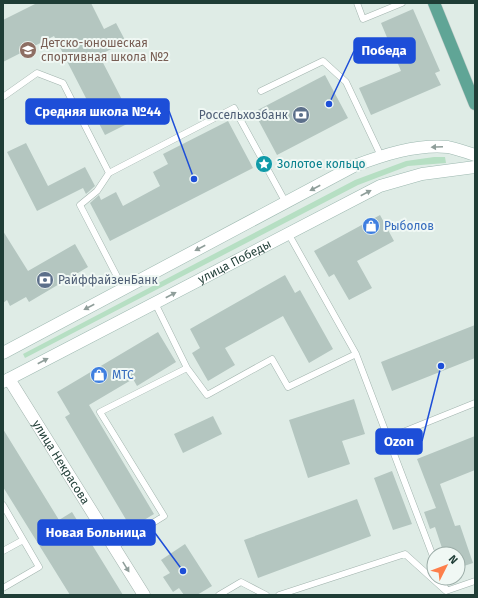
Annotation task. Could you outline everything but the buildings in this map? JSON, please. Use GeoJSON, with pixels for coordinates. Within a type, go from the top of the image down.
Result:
{"type":"FeatureCollection","features":[{"type":"Feature","properties":{"kind":"main road"},"geometry":{"type":"LineString","coordinates":[[434,3],[475,104]]}},
{"type":"Feature","properties":{"kind":"main road"},"geometry":{"type":"LineString","coordinates":[[3,353],[354,166],[381,156],[438,147],[450,148],[475,154]]}},
{"type":"Feature","properties":{"kind":"main road","name":"улица Победы"},"geometry":{"type":"LineString","coordinates":[[5,377],[155,303],[380,186],[422,174],[475,167]]}},
{"type":"Feature","properties":{"kind":"main road","name":"улица Некрасова"},"geometry":{"type":"LineString","coordinates":[[5,377],[144,595]]}},
{"type":"Feature","properties":{"kind":"lane"},"geometry":{"type":"LineString","coordinates":[[357,3],[363,19],[402,3]]}},
{"type":"Feature","properties":{"kind":"lane"},"geometry":{"type":"LineString","coordinates":[[261,91],[323,61],[346,82],[381,156]]}},
{"type":"Feature","properties":{"kind":"lane"},"geometry":{"type":"LineString","coordinates":[[3,97],[37,73],[63,83],[109,173]]}},
{"type":"Feature","properties":{"kind":"lane"},"geometry":{"type":"LineString","coordinates":[[123,288],[80,205],[97,191],[109,173],[234,108],[286,203]]}},
{"type":"Feature","properties":{"kind":"lane"},"geometry":{"type":"LineString","coordinates":[[288,234],[356,354],[429,546]]}},
{"type":"Feature","properties":{"kind":"lane"},"geometry":{"type":"LineString","coordinates":[[155,303],[187,368],[207,395],[272,359],[288,387],[356,354]]}},
{"type":"Feature","properties":{"kind":"lane"},"geometry":{"type":"LineString","coordinates":[[114,547],[164,516],[100,412],[187,368]]}},
{"type":"Feature","properties":{"kind":"lane"},"geometry":{"type":"LineString","coordinates":[[388,438],[475,403]]}},
{"type":"Feature","properties":{"kind":"lane"},"geometry":{"type":"LineString","coordinates":[[3,505],[39,567],[3,588]]}},
{"type":"Feature","properties":{"kind":"lane"},"geometry":{"type":"LineString","coordinates":[[3,551],[23,540]]}},
{"type":"Feature","properties":{"kind":"lane"},"geometry":{"type":"LineString","coordinates":[[279,595],[405,554],[446,591]]}},
{"type":"Feature","properties":{"kind":"lane"},"geometry":{"type":"LineString","coordinates":[[446,591],[475,581]]}},
{"type":"Feature","properties":{"kind":"lane"},"geometry":{"type":"LineString","coordinates":[[219,595],[241,582],[266,595]]}},
{"type":"Feature","properties":{"kind":"lane"},"geometry":{"type":"LineString","coordinates":[[444,586],[446,591]]}},
{"type":"Feature","properties":{"kind":"green space"},"geometry":{"type":"Polygon","coordinates":[[[445,157],[446,163],[408,166],[358,185],[25,358],[23,354],[355,180],[406,161],[445,157]]]}},
{"type":"Feature","properties":{"kind":"place","name":"Детско-юношеская спортивная школа №2"},"geometry":{"type":"Point","coordinates":[28,50]}},
{"type":"Feature","properties":{"kind":"place","name":"Победа"},"geometry":{"type":"Point","coordinates":[329,104]}},
{"type":"Feature","properties":{"kind":"place","name":"Россельхозбанк"},"geometry":{"type":"Point","coordinates":[301,115]}},
{"type":"Feature","properties":{"kind":"place","name":"Золотое кольцо"},"geometry":{"type":"Point","coordinates":[264,164]}},
{"type":"Feature","properties":{"kind":"place","name":"Средняя школа №44"},"geometry":{"type":"Point","coordinates":[194,179]}},
{"type":"Feature","properties":{"kind":"place","name":"Рыболов"},"geometry":{"type":"Point","coordinates":[371,226]}},
{"type":"Feature","properties":{"kind":"place","name":"РайффайзенБанк"},"geometry":{"type":"Point","coordinates":[45,280]}},
{"type":"Feature","properties":{"kind":"place","name":"Ozon"},"geometry":{"type":"Point","coordinates":[441,366]}},
{"type":"Feature","properties":{"kind":"place","name":"МТС"},"geometry":{"type":"Point","coordinates":[99,375]}},
{"type":"Feature","properties":{"kind":"place","name":"Новая Больница"},"geometry":{"type":"Point","coordinates":[183,571]}}]}
